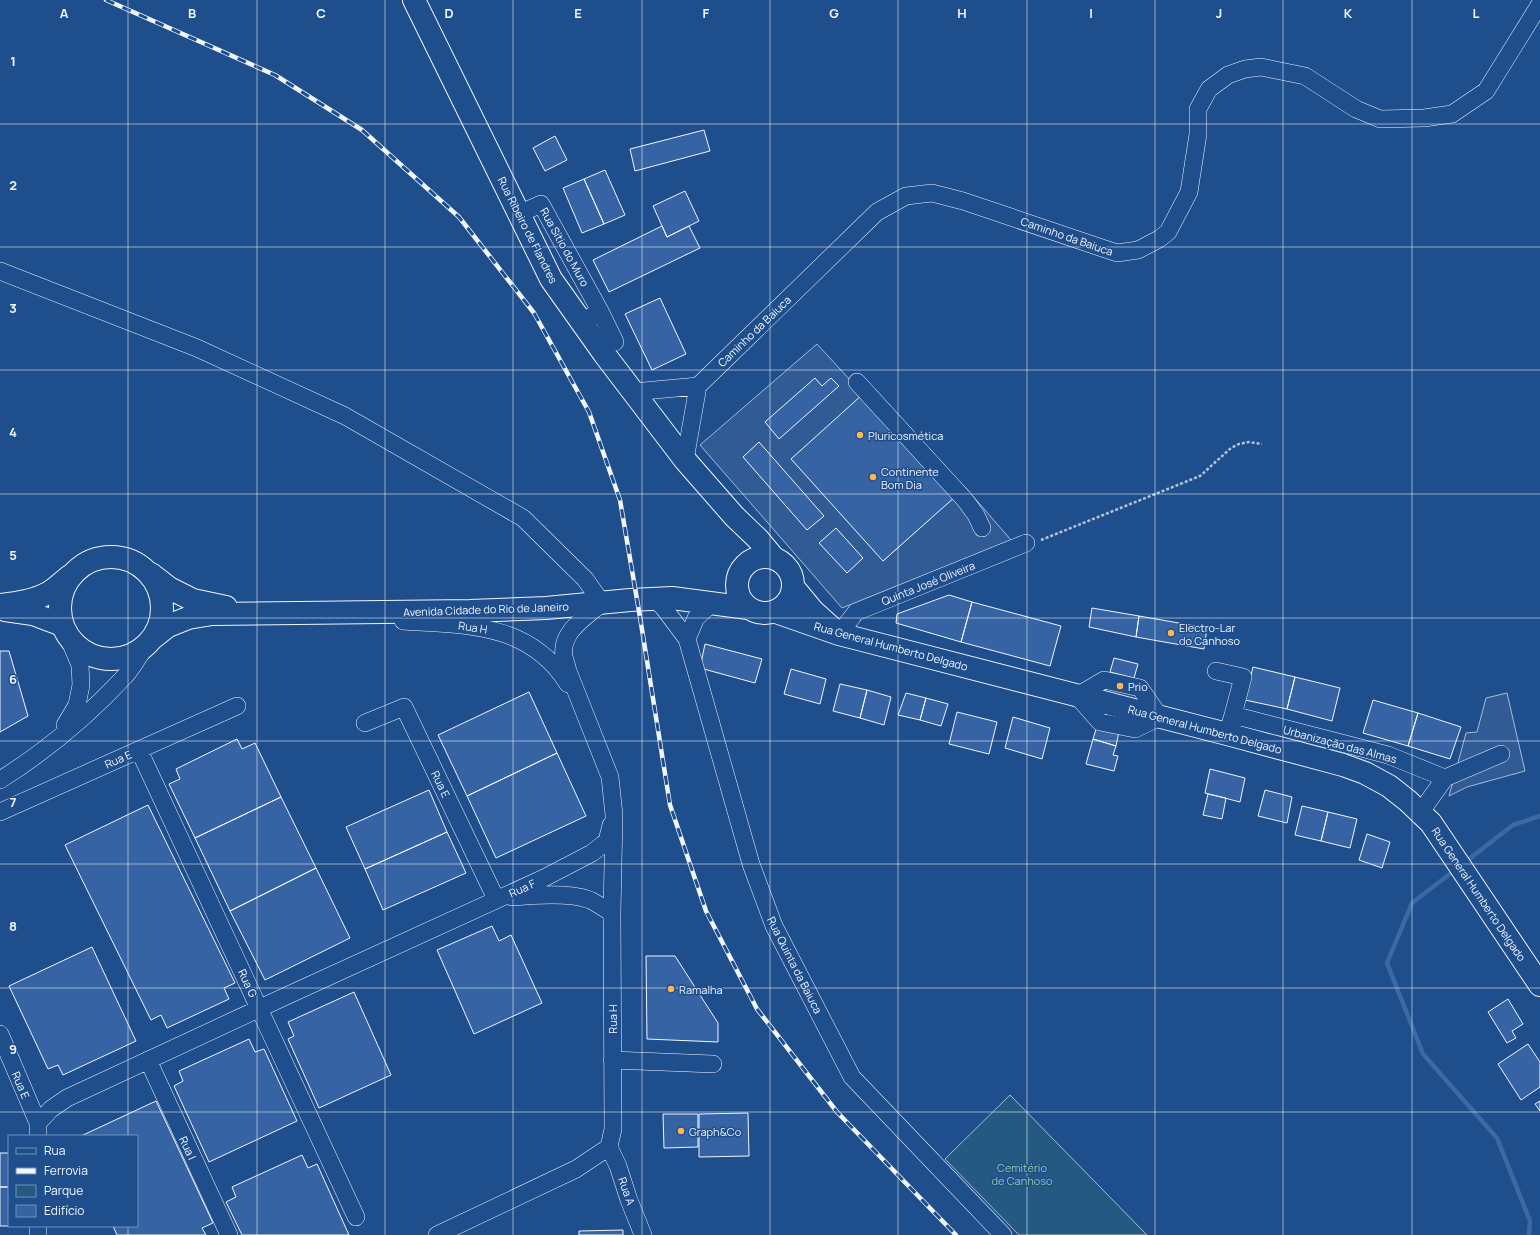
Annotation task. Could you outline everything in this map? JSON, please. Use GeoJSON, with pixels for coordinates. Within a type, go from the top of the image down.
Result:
{"type":"FeatureCollection","features":[{"type":"Feature","properties":{"kind":"main road","name":"Rua Ribeiro de Flandres"},"geometry":{"type":"LineString","coordinates":[[414,0],[551,279],[591,317],[633,392],[685,460],[734,516],[758,539],[773,558],[784,563],[794,580],[794,588],[813,611],[839,634]]}},
{"type":"Feature","properties":{"kind":"main road","name":"Rua Ribeiro de Flandres"},"geometry":{"type":"LineString","coordinates":[[734,516],[746,565]]}},
{"type":"Feature","properties":{"kind":"main road"},"geometry":{"type":"LineString","coordinates":[[683,599],[714,592],[730,581],[746,565],[756,558],[765,556],[773,558]]}},
{"type":"Feature","properties":{"kind":"main road"},"geometry":{"type":"LineString","coordinates":[[0,605],[21,603],[49,592],[84,564],[100,557],[118,557],[134,562],[148,573],[158,587],[162,604],[161,622],[149,643],[131,656],[114,660],[97,658],[82,651],[65,632],[33,614],[0,609]]}},
{"type":"Feature","properties":{"kind":"main road"},"geometry":{"type":"LineString","coordinates":[[746,565],[738,580],[738,593],[748,608]]}},
{"type":"Feature","properties":{"kind":"main road","name":"Avenida Cidade do Rio de Janeiro"},"geometry":{"type":"LineString","coordinates":[[148,573],[168,588],[193,600],[227,608],[289,613]]}},
{"type":"Feature","properties":{"kind":"main road"},"geometry":{"type":"LineString","coordinates":[[65,632],[59,608],[62,590],[71,575]]}},
{"type":"Feature","properties":{"kind":"main road"},"geometry":{"type":"LineString","coordinates":[[683,599],[748,608],[757,612],[766,613],[776,612],[788,602],[792,596],[794,588]]}},
{"type":"Feature","properties":{"kind":"main road","name":"Avenida Cidade do Rio de Janeiro"},"geometry":{"type":"LineString","coordinates":[[149,643],[168,626],[188,618],[212,614],[470,611],[546,608],[654,599],[683,599]]}},
{"type":"Feature","properties":{"kind":"main road","name":"Rua General Humberto Delgado"},"geometry":{"type":"LineString","coordinates":[[776,612],[839,634],[1160,717],[1230,725],[1365,773],[1389,786],[1408,801],[1431,823],[1540,985]]}},
{"type":"Feature","properties":{"kind":"street","name":"Caminho da Baiuca"},"geometry":{"type":"LineString","coordinates":[[698,386],[877,212],[906,196],[932,194],[963,201],[1117,253],[1138,250],[1159,239],[1168,232],[1185,199],[1188,192],[1198,134],[1198,109],[1209,89],[1228,75],[1245,69],[1261,67],[1306,76],[1356,109],[1380,119],[1424,118],[1452,114],[1486,91],[1540,4]]}},
{"type":"Feature","properties":{"kind":"street"},"geometry":{"type":"LineString","coordinates":[[0,271],[197,348],[345,416],[523,518],[585,578],[602,604]]}},
{"type":"Feature","properties":{"kind":"street"},"geometry":{"type":"LineString","coordinates":[[591,317],[615,342]]}},
{"type":"Feature","properties":{"kind":"street"},"geometry":{"type":"LineString","coordinates":[[857,382],[965,500],[976,515],[982,528]]}},
{"type":"Feature","properties":{"kind":"street"},"geometry":{"type":"LineString","coordinates":[[633,392],[698,386],[685,460]]}},
{"type":"Feature","properties":{"kind":"street","name":"Quinta José Oliveira"},"geometry":{"type":"LineString","coordinates":[[839,634],[856,612],[1026,543]]}},
{"type":"Feature","properties":{"kind":"street","name":"Rua Quinta da Baiuca"},"geometry":{"type":"LineString","coordinates":[[654,599],[663,607],[687,640],[751,864],[774,926],[852,1077],[1003,1235]]}},
{"type":"Feature","properties":{"kind":"street"},"geometry":{"type":"LineString","coordinates":[[687,640],[696,618],[712,603]]}},
{"type":"Feature","properties":{"kind":"street","name":"Rua H"},"geometry":{"type":"LineString","coordinates":[[602,604],[573,629],[565,642],[564,655],[568,671],[580,703],[610,777],[614,815],[612,913],[612,1129],[609,1147]]}},
{"type":"Feature","properties":{"kind":"street","name":"Rua H"},"geometry":{"type":"LineString","coordinates":[[289,613],[472,626],[518,638],[542,654],[563,675],[580,703]]}},
{"type":"Feature","properties":{"kind":"street"},"geometry":{"type":"LineString","coordinates":[[47,747],[65,726],[77,705],[81,685],[80,664],[65,632]]}},
{"type":"Feature","properties":{"kind":"street"},"geometry":{"type":"LineString","coordinates":[[0,780],[47,747],[96,704],[127,674],[149,643]]}},
{"type":"Feature","properties":{"kind":"street"},"geometry":{"type":"LineString","coordinates":[[1216,671],[1243,677],[1230,725]]}},
{"type":"Feature","properties":{"kind":"street","name":"Rua E"},"geometry":{"type":"LineString","coordinates":[[0,812],[237,706]]}},
{"type":"Feature","properties":{"kind":"street","name":"Rua E"},"geometry":{"type":"LineString","coordinates":[[365,723],[404,707],[496,900]]}},
{"type":"Feature","properties":{"kind":"street","name":"Urbanização das Almas"},"geometry":{"type":"LineString","coordinates":[[1230,725],[1388,755],[1445,778]]}},
{"type":"Feature","properties":{"kind":"street","name":"Rua G"},"geometry":{"type":"LineString","coordinates":[[139,750],[356,1216]]}},
{"type":"Feature","properties":{"kind":"street"},"geometry":{"type":"LineString","coordinates":[[1420,813],[1445,778],[1500,754]]}},
{"type":"Feature","properties":{"kind":"street","name":"Rua F"},"geometry":{"type":"LineString","coordinates":[[496,900],[544,878],[592,853],[607,841],[614,815]]}},
{"type":"Feature","properties":{"kind":"street","name":"Rua F"},"geometry":{"type":"LineString","coordinates":[[496,900],[532,895],[564,896],[589,900],[612,913]]}},
{"type":"Feature","properties":{"kind":"street"},"geometry":{"type":"LineString","coordinates":[[38,1129],[51,1109],[67,1098],[259,1008],[496,900]]}},
{"type":"Feature","properties":{"kind":"street","name":"Rua E"},"geometry":{"type":"LineString","coordinates":[[0,1034],[38,1129]]}},
{"type":"Feature","properties":{"kind":"street","name":"Rua I"},"geometry":{"type":"LineString","coordinates":[[148,1060],[229,1235]]}},
{"type":"Feature","properties":{"kind":"street"},"geometry":{"type":"LineString","coordinates":[[612,1060],[713,1064]]}},
{"type":"Feature","properties":{"kind":"street"},"geometry":{"type":"LineString","coordinates":[[437,1235],[576,1169],[609,1147]]}},
{"type":"Feature","properties":{"kind":"street","name":"Rua A"},"geometry":{"type":"LineString","coordinates":[[609,1147],[618,1166],[629,1200],[643,1235]]}},
{"type":"Feature","properties":{"kind":"path"},"geometry":{"type":"LineString","coordinates":[[1026,543],[1041,540],[1200,476],[1231,448],[1239,444],[1249,442],[1262,444]]}},
{"type":"Feature","properties":{"kind":"green space","name":"Cemitério de Canhoso"},"geometry":{"type":"Polygon","coordinates":[[[1010,1095],[1147,1235],[1019,1235],[945,1159],[1010,1095]]]}},
{"type":"Feature","properties":{"kind":"shaded area"},"geometry":{"type":"Polygon","coordinates":[[[817,344],[863,394],[883,561],[965,487],[1011,540],[842,608],[700,445],[817,344]]]}},
{"type":"Feature","properties":{"kind":"shaded area"},"geometry":{"type":"Polygon","coordinates":[[[1507,693],[1525,771],[1467,787],[1449,796],[1466,733],[1477,732],[1486,698],[1507,693]]]}},
{"type":"Feature","properties":{"kind":"building"},"geometry":{"type":"Polygon","coordinates":[[[704,130],[710,151],[635,171],[630,149],[704,130]]]}},
{"type":"Feature","properties":{"kind":"building"},"geometry":{"type":"Polygon","coordinates":[[[555,136],[567,160],[545,171],[533,148],[555,136]]]}},
{"type":"Feature","properties":{"kind":"building"},"geometry":{"type":"Polygon","coordinates":[[[605,170],[625,215],[604,224],[584,179],[605,170]]]}},
{"type":"Feature","properties":{"kind":"building"},"geometry":{"type":"Polygon","coordinates":[[[584,179],[604,224],[582,233],[563,188],[584,179]]]}},
{"type":"Feature","properties":{"kind":"building"},"geometry":{"type":"Polygon","coordinates":[[[685,191],[699,221],[667,237],[653,206],[685,191]]]}},
{"type":"Feature","properties":{"kind":"building"},"geometry":{"type":"Polygon","coordinates":[[[662,226],[667,237],[689,226],[700,248],[609,292],[593,260],[662,226]]]}},
{"type":"Feature","properties":{"kind":"building"},"geometry":{"type":"Polygon","coordinates":[[[660,298],[686,354],[652,370],[625,314],[660,298]]]}},
{"type":"Feature","properties":{"kind":"building"},"geometry":{"type":"Polygon","coordinates":[[[815,378],[822,386],[831,378],[839,386],[779,439],[765,422],[815,378]]]}},
{"type":"Feature","properties":{"kind":"building","name":"Continente Bom Dia"},"geometry":{"type":"Polygon","coordinates":[[[863,394],[956,496],[883,561],[791,459],[863,394]]]}},
{"type":"Feature","properties":{"kind":"building"},"geometry":{"type":"Polygon","coordinates":[[[759,442],[824,516],[807,530],[743,457],[759,442]]]}},
{"type":"Feature","properties":{"kind":"building"},"geometry":{"type":"Polygon","coordinates":[[[836,528],[863,558],[847,573],[819,543],[836,528]]]}},
{"type":"Feature","properties":{"kind":"building"},"geometry":{"type":"Polygon","coordinates":[[[949,595],[972,602],[961,642],[896,623],[897,614],[949,595]]]}},
{"type":"Feature","properties":{"kind":"building"},"geometry":{"type":"Polygon","coordinates":[[[972,602],[1061,626],[1050,666],[961,642],[972,602]]]}},
{"type":"Feature","properties":{"kind":"building"},"geometry":{"type":"Polygon","coordinates":[[[1092,608],[1139,616],[1136,637],[1089,627],[1092,608]]]}},
{"type":"Feature","properties":{"kind":"building","name":"Electro-Lar do Canhoso"},"geometry":{"type":"Polygon","coordinates":[[[1139,616],[1207,628],[1204,649],[1136,637],[1139,616]]]}},
{"type":"Feature","properties":{"kind":"building"},"geometry":{"type":"Polygon","coordinates":[[[705,644],[762,659],[755,683],[700,668],[705,644]]]}},
{"type":"Feature","properties":{"kind":"building"},"geometry":{"type":"Polygon","coordinates":[[[0,651],[9,651],[28,716],[0,732],[0,651]]]}},
{"type":"Feature","properties":{"kind":"building"},"geometry":{"type":"Polygon","coordinates":[[[1114,658],[1138,664],[1134,678],[1110,672],[1114,658]]]}},
{"type":"Feature","properties":{"kind":"building"},"geometry":{"type":"Polygon","coordinates":[[[1253,667],[1295,677],[1287,709],[1245,700],[1253,667]]]}},
{"type":"Feature","properties":{"kind":"building"},"geometry":{"type":"Polygon","coordinates":[[[791,669],[826,679],[820,704],[784,694],[791,669]]]}},
{"type":"Feature","properties":{"kind":"building"},"geometry":{"type":"Polygon","coordinates":[[[1295,677],[1340,688],[1332,721],[1287,709],[1295,677]]]}},
{"type":"Feature","properties":{"kind":"building"},"geometry":{"type":"Polygon","coordinates":[[[840,684],[867,690],[860,718],[833,711],[840,684]]]}},
{"type":"Feature","properties":{"kind":"building"},"geometry":{"type":"Polygon","coordinates":[[[867,690],[891,697],[884,725],[860,718],[867,690]]]}},
{"type":"Feature","properties":{"kind":"building"},"geometry":{"type":"Polygon","coordinates":[[[529,692],[557,753],[467,796],[438,735],[529,692]]]}},
{"type":"Feature","properties":{"kind":"building"},"geometry":{"type":"Polygon","coordinates":[[[906,693],[926,698],[920,720],[898,715],[906,693]]]}},
{"type":"Feature","properties":{"kind":"building"},"geometry":{"type":"Polygon","coordinates":[[[926,698],[948,704],[941,726],[920,720],[926,698]]]}},
{"type":"Feature","properties":{"kind":"building"},"geometry":{"type":"Polygon","coordinates":[[[1373,700],[1418,713],[1408,746],[1363,733],[1373,700]]]}},
{"type":"Feature","properties":{"kind":"building"},"geometry":{"type":"Polygon","coordinates":[[[957,712],[997,722],[989,754],[949,744],[957,712]]]}},
{"type":"Feature","properties":{"kind":"building"},"geometry":{"type":"Polygon","coordinates":[[[1418,713],[1461,727],[1450,759],[1408,746],[1418,713]]]}},
{"type":"Feature","properties":{"kind":"building"},"geometry":{"type":"Polygon","coordinates":[[[1013,717],[1050,728],[1042,759],[1005,748],[1013,717]]]}},
{"type":"Feature","properties":{"kind":"building"},"geometry":{"type":"Polygon","coordinates":[[[1097,726],[1119,732],[1116,746],[1093,739],[1097,726]]]}},
{"type":"Feature","properties":{"kind":"building"},"geometry":{"type":"Polygon","coordinates":[[[237,739],[242,749],[255,743],[281,797],[195,838],[169,784],[180,779],[176,769],[237,739]]]}},
{"type":"Feature","properties":{"kind":"building"},"geometry":{"type":"Polygon","coordinates":[[[1093,739],[1116,746],[1113,755],[1118,756],[1114,771],[1086,764],[1093,739]]]}},
{"type":"Feature","properties":{"kind":"building"},"geometry":{"type":"Polygon","coordinates":[[[557,753],[586,816],[496,858],[467,796],[557,753]]]}},
{"type":"Feature","properties":{"kind":"building"},"geometry":{"type":"Polygon","coordinates":[[[1210,769],[1245,778],[1240,802],[1205,793],[1210,769]]]}},
{"type":"Feature","properties":{"kind":"building"},"geometry":{"type":"Polygon","coordinates":[[[429,790],[447,832],[365,869],[346,827],[429,790]]]}},
{"type":"Feature","properties":{"kind":"building"},"geometry":{"type":"Polygon","coordinates":[[[1265,790],[1292,797],[1287,823],[1258,816],[1265,790]]]}},
{"type":"Feature","properties":{"kind":"building"},"geometry":{"type":"Polygon","coordinates":[[[1208,794],[1226,798],[1222,819],[1203,815],[1208,794]]]}},
{"type":"Feature","properties":{"kind":"building"},"geometry":{"type":"Polygon","coordinates":[[[281,797],[316,868],[230,911],[195,838],[281,797]]]}},
{"type":"Feature","properties":{"kind":"building"},"geometry":{"type":"Polygon","coordinates":[[[148,805],[235,983],[224,988],[229,999],[167,1028],[161,1015],[151,1020],[65,845],[148,805]]]}},
{"type":"Feature","properties":{"kind":"building"},"geometry":{"type":"Polygon","coordinates":[[[1302,806],[1328,812],[1321,841],[1295,835],[1302,806]]]}},
{"type":"Feature","properties":{"kind":"building"},"geometry":{"type":"Polygon","coordinates":[[[1328,812],[1357,819],[1350,848],[1321,841],[1328,812]]]}},
{"type":"Feature","properties":{"kind":"building"},"geometry":{"type":"Polygon","coordinates":[[[447,832],[466,873],[383,910],[365,869],[447,832]]]}},
{"type":"Feature","properties":{"kind":"building"},"geometry":{"type":"Polygon","coordinates":[[[1367,834],[1390,842],[1382,868],[1359,860],[1367,834]]]}},
{"type":"Feature","properties":{"kind":"building"},"geometry":{"type":"Polygon","coordinates":[[[316,868],[350,938],[265,980],[230,911],[316,868]]]}},
{"type":"Feature","properties":{"kind":"building"},"geometry":{"type":"Polygon","coordinates":[[[492,926],[499,941],[511,935],[542,1003],[474,1034],[437,950],[492,926]]]}},
{"type":"Feature","properties":{"kind":"building"},"geometry":{"type":"Polygon","coordinates":[[[92,947],[136,1041],[63,1075],[58,1065],[48,1069],[9,986],[92,947]]]}},
{"type":"Feature","properties":{"kind":"building","name":"Ramalha"},"geometry":{"type":"Polygon","coordinates":[[[646,956],[675,956],[718,1023],[718,1042],[647,1039],[646,956]]]}},
{"type":"Feature","properties":{"kind":"building"},"geometry":{"type":"Polygon","coordinates":[[[354,992],[391,1075],[319,1108],[288,1039],[294,1036],[288,1022],[354,992]]]}},
{"type":"Feature","properties":{"kind":"building"},"geometry":{"type":"Polygon","coordinates":[[[1508,999],[1523,1024],[1512,1031],[1516,1038],[1507,1043],[1488,1012],[1508,999]]]}},
{"type":"Feature","properties":{"kind":"building"},"geometry":{"type":"Polygon","coordinates":[[[249,1039],[255,1052],[264,1049],[297,1121],[209,1162],[174,1086],[183,1081],[179,1071],[249,1039]]]}},
{"type":"Feature","properties":{"kind":"building"},"geometry":{"type":"Polygon","coordinates":[[[1528,1044],[1540,1062],[1540,1087],[1521,1100],[1498,1064],[1528,1044]]]}},
{"type":"Feature","properties":{"kind":"building"},"geometry":{"type":"Polygon","coordinates":[[[156,1101],[213,1223],[202,1228],[206,1235],[117,1235],[113,1227],[138,1227],[138,1135],[83,1135],[156,1101]]]}},
{"type":"Feature","properties":{"kind":"building"},"geometry":{"type":"Polygon","coordinates":[[[1540,1101],[1540,1111],[1535,1104],[1540,1101]]]}},
{"type":"Feature","properties":{"kind":"building"},"geometry":{"type":"Polygon","coordinates":[[[748,1113],[749,1156],[699,1157],[699,1114],[748,1113]]]}},
{"type":"Feature","properties":{"kind":"building","name":"Graph&Co"},"geometry":{"type":"Polygon","coordinates":[[[663,1114],[698,1114],[698,1147],[664,1148],[663,1114]]]}},
{"type":"Feature","properties":{"kind":"building"},"geometry":{"type":"Polygon","coordinates":[[[0,1153],[8,1153],[8,1187],[0,1187],[0,1153]]]}},
{"type":"Feature","properties":{"kind":"building"},"geometry":{"type":"Polygon","coordinates":[[[302,1155],[308,1168],[317,1164],[349,1235],[242,1235],[226,1202],[236,1197],[232,1187],[302,1155]]]}},
{"type":"Feature","properties":{"kind":"building"},"geometry":{"type":"Polygon","coordinates":[[[0,1187],[8,1187],[8,1226],[0,1226],[0,1187]]]}},
{"type":"Feature","properties":{"kind":"building"},"geometry":{"type":"Polygon","coordinates":[[[623,1230],[623,1235],[579,1235],[579,1231],[623,1230]]]}},
{"type":"Feature","properties":{"kind":"waterway"},"geometry":{"type":"LineString","coordinates":[[1464,863],[1513,825],[1540,816]]}},
{"type":"Feature","properties":{"kind":"waterway"},"geometry":{"type":"LineString","coordinates":[[1455,870],[1412,903],[1387,963],[1423,1054],[1497,1138],[1530,1221],[1529,1235]]}},
{"type":"Feature","properties":{"kind":"railway"},"geometry":{"type":"LineString","coordinates":[[106,0],[275,75],[362,130],[459,217],[534,313],[589,412],[620,500],[670,805],[706,911],[757,1009],[837,1112],[956,1235]]}},
{"type":"Feature","properties":{"kind":"place","name":"Pluricosmética"},"geometry":{"type":"Point","coordinates":[860,435]}},
{"type":"Feature","properties":{"kind":"place","name":"Continente Bom Dia"},"geometry":{"type":"Point","coordinates":[873,477]}},
{"type":"Feature","properties":{"kind":"place","name":"Electro-Lar do Canhoso"},"geometry":{"type":"Point","coordinates":[1171,633]}},
{"type":"Feature","properties":{"kind":"place","name":"Prio"},"geometry":{"type":"Point","coordinates":[1120,686]}},
{"type":"Feature","properties":{"kind":"place","name":"Ramalha"},"geometry":{"type":"Point","coordinates":[671,989]}},
{"type":"Feature","properties":{"kind":"place","name":"Graph&Co"},"geometry":{"type":"Point","coordinates":[681,1131]}}]}
